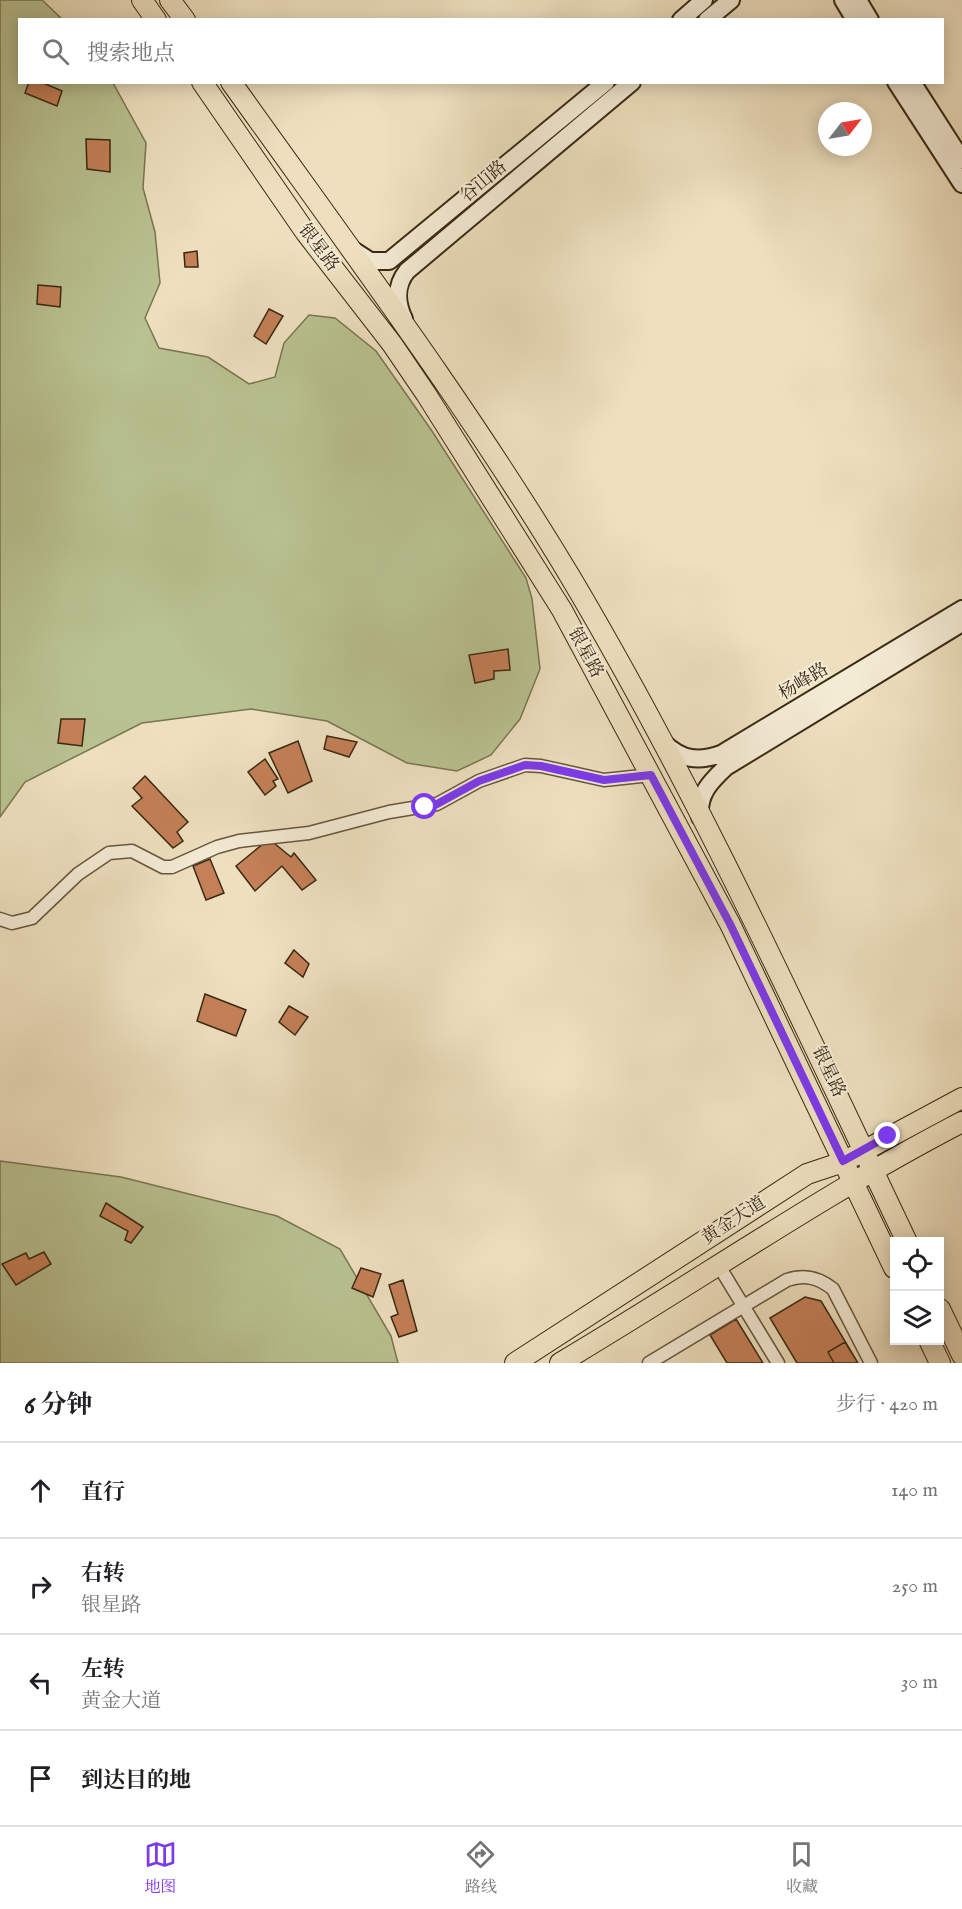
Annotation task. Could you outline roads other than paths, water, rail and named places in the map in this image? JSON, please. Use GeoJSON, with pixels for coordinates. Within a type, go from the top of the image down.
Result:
{"type":"FeatureCollection","features":[{"type":"Feature","properties":{"kind":"main road"},"geometry":{"type":"LineString","coordinates":[[142,0],[155,18]]}},
{"type":"Feature","properties":{"kind":"main road"},"geometry":{"type":"LineString","coordinates":[[170,0],[184,18]]}},
{"type":"Feature","properties":{"kind":"main road"},"geometry":{"type":"LineString","coordinates":[[683,18],[704,0]]}},
{"type":"Feature","properties":{"kind":"main road"},"geometry":{"type":"LineString","coordinates":[[709,18],[731,0]]}},
{"type":"Feature","properties":{"kind":"main road"},"geometry":{"type":"LineString","coordinates":[[843,0],[854,18]]}},
{"type":"Feature","properties":{"kind":"main road"},"geometry":{"type":"LineString","coordinates":[[858,0],[869,18]]}},
{"type":"Feature","properties":{"kind":"main road","name":"银星路"},"geometry":{"type":"LineString","coordinates":[[203,84],[306,233],[392,344],[562,610],[730,924],[890,1260]]}},
{"type":"Feature","properties":{"kind":"main road","name":"银星路"},"geometry":{"type":"LineString","coordinates":[[232,84],[408,328],[571,579],[662,742],[786,983],[905,1237]]}},
{"type":"Feature","properties":{"kind":"main road","name":"谷山路"},"geometry":{"type":"LineString","coordinates":[[346,244],[370,261],[389,261],[604,84]]}},
{"type":"Feature","properties":{"kind":"main road","name":"谷山路"},"geometry":{"type":"LineString","coordinates":[[408,328],[397,296],[401,278],[407,271],[630,84]]}},
{"type":"Feature","properties":{"kind":"main road"},"geometry":{"type":"LineString","coordinates":[[897,84],[962,184]]}},
{"type":"Feature","properties":{"kind":"main road"},"geometry":{"type":"LineString","coordinates":[[913,84],[962,160]]}},
{"type":"Feature","properties":{"kind":"main road","name":"杨峰路"},"geometry":{"type":"LineString","coordinates":[[662,742],[687,758],[710,758],[721,754],[962,609]]}},
{"type":"Feature","properties":{"kind":"main road","name":"杨峰路"},"geometry":{"type":"LineString","coordinates":[[700,818],[699,807],[705,789],[726,767],[962,623]]}},
{"type":"Feature","properties":{"kind":"main road","name":"黄金大道"},"geometry":{"type":"LineString","coordinates":[[515,1363],[807,1174],[843,1161],[962,1098]]}},
{"type":"Feature","properties":{"kind":"main road","name":"黄金大道"},"geometry":{"type":"LineString","coordinates":[[560,1363],[719,1266],[822,1199],[962,1122]]}},
{"type":"Feature","properties":{"kind":"main road"},"geometry":{"type":"LineString","coordinates":[[944,1319],[962,1355]]}},
{"type":"Feature","properties":{"kind":"main road"},"geometry":{"type":"LineString","coordinates":[[932,1345],[940,1363]]}},
{"type":"Feature","properties":{"kind":"street"},"geometry":{"type":"LineString","coordinates":[[0,919],[12,923],[32,918],[78,874],[109,853],[132,851],[163,867],[172,867],[217,847],[239,841],[309,833],[389,812],[437,804],[479,781],[525,765],[541,766],[604,780],[651,775]]}},
{"type":"Feature","properties":{"kind":"street"},"geometry":{"type":"LineString","coordinates":[[719,1266],[778,1363]]}},
{"type":"Feature","properties":{"kind":"street"},"geometry":{"type":"LineString","coordinates":[[650,1363],[787,1280],[798,1276],[824,1281],[841,1301],[871,1363]]}}]}
